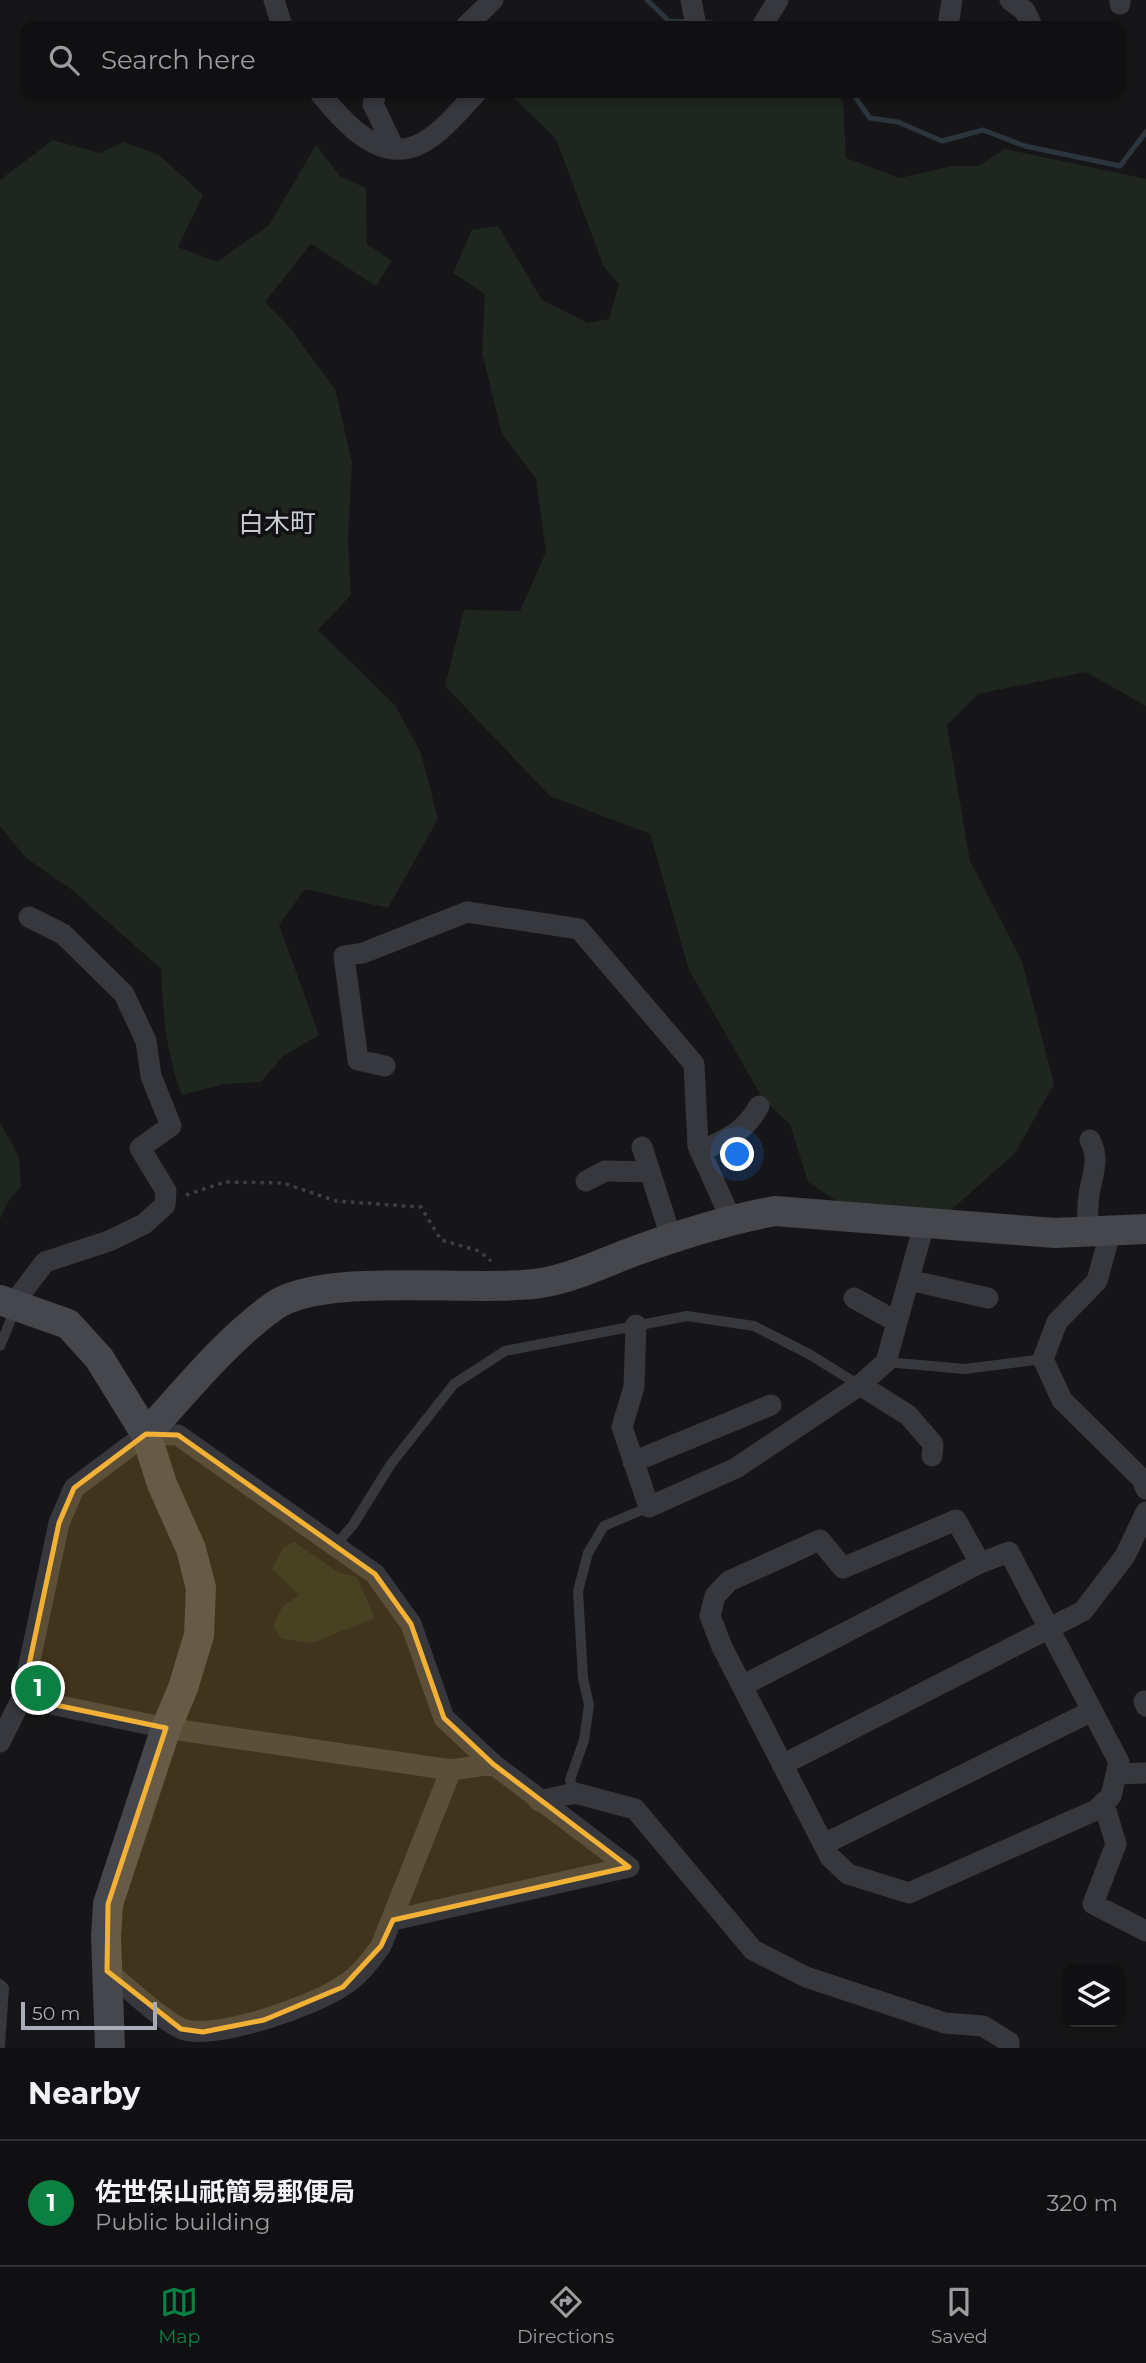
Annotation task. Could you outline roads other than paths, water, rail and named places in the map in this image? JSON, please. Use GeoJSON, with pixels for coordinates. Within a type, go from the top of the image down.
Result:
{"type":"FeatureCollection","features":[{"type":"Feature","properties":{"kind":"street"},"geometry":{"type":"LineString","coordinates":[[274,0],[280,21]]}},
{"type":"Feature","properties":{"kind":"street"},"geometry":{"type":"LineString","coordinates":[[471,21],[493,0]]}},
{"type":"Feature","properties":{"kind":"street"},"geometry":{"type":"LineString","coordinates":[[691,0],[695,21]]}},
{"type":"Feature","properties":{"kind":"street"},"geometry":{"type":"LineString","coordinates":[[765,21],[778,0]]}},
{"type":"Feature","properties":{"kind":"street"},"geometry":{"type":"LineString","coordinates":[[949,21],[952,0]]}},
{"type":"Feature","properties":{"kind":"street"},"geometry":{"type":"LineString","coordinates":[[1010,0],[1025,11],[1030,21]]}},
{"type":"Feature","properties":{"kind":"street"},"geometry":{"type":"LineString","coordinates":[[325,98],[355,130],[376,144],[394,148],[409,148],[435,134],[471,98]]}},
{"type":"Feature","properties":{"kind":"street"},"geometry":{"type":"LineString","coordinates":[[375,98],[373,104],[394,148]]}},
{"type":"Feature","properties":{"kind":"street"},"geometry":{"type":"LineString","coordinates":[[385,1066],[358,1060],[344,956],[363,953],[467,912],[579,929],[694,1064],[701,1151],[731,1219]]}},
{"type":"Feature","properties":{"kind":"street"},"geometry":{"type":"LineString","coordinates":[[29,917],[63,934],[124,994],[146,1041],[151,1076],[171,1126],[140,1148],[166,1191],[165,1205],[144,1224],[85,1250],[61,1254],[45,1262],[10,1303],[68,1324],[99,1359],[146,1434],[162,1484],[191,1549],[201,1588],[199,1635],[108,1904],[110,2048]]}},
{"type":"Feature","properties":{"kind":"street"},"geometry":{"type":"LineString","coordinates":[[701,1151],[738,1134],[751,1121],[759,1106]]}},
{"type":"Feature","properties":{"kind":"street"},"geometry":{"type":"LineString","coordinates":[[1090,1140],[1096,1151],[1096,1169],[1089,1190],[1098,1233],[1097,1281],[1057,1322],[1043,1359],[1062,1400],[1142,1479],[1146,1489]]}},
{"type":"Feature","properties":{"kind":"street"},"geometry":{"type":"LineString","coordinates":[[642,1147],[671,1237]]}},
{"type":"Feature","properties":{"kind":"street"},"geometry":{"type":"LineString","coordinates":[[586,1181],[605,1171],[650,1172]]}},
{"type":"Feature","properties":{"kind":"street"},"geometry":{"type":"LineString","coordinates":[[0,1742],[22,1698],[33,1657],[59,1523],[74,1488],[146,1434],[222,1352],[275,1305],[331,1287],[500,1287],[544,1283],[671,1237],[731,1219],[775,1212],[925,1221],[1055,1233],[1146,1229]]}},
{"type":"Feature","properties":{"kind":"street"},"geometry":{"type":"LineString","coordinates":[[636,1325],[634,1387],[622,1427],[649,1507],[736,1468],[860,1385],[886,1362],[925,1221]]}},
{"type":"Feature","properties":{"kind":"street"},"geometry":{"type":"LineString","coordinates":[[909,1280],[988,1298]]}},
{"type":"Feature","properties":{"kind":"street"},"geometry":{"type":"LineString","coordinates":[[854,1298],[897,1322]]}},
{"type":"Feature","properties":{"kind":"street"},"geometry":{"type":"LineString","coordinates":[[860,1385],[908,1415],[933,1444],[932,1456]]}},
{"type":"Feature","properties":{"kind":"street"},"geometry":{"type":"LineString","coordinates":[[633,1462],[771,1405]]}},
{"type":"Feature","properties":{"kind":"street"},"geometry":{"type":"LineString","coordinates":[[146,1434],[178,1435],[375,1574],[411,1624],[444,1718],[493,1764],[629,1867],[393,1920]]}},
{"type":"Feature","properties":{"kind":"street"},"geometry":{"type":"LineString","coordinates":[[782,1765],[1083,1611],[1125,1556],[1146,1512]]}},
{"type":"Feature","properties":{"kind":"street"},"geometry":{"type":"LineString","coordinates":[[742,1686],[979,1563],[1009,1552],[1119,1762],[1111,1796],[1104,1804],[909,1893],[848,1874],[831,1857],[824,1844],[742,1686],[710,1616],[715,1596],[729,1580],[820,1540],[843,1568],[956,1520],[979,1563]]}},
{"type":"Feature","properties":{"kind":"street"},"geometry":{"type":"LineString","coordinates":[[22,1698],[166,1728],[451,1770],[493,1764]]}},
{"type":"Feature","properties":{"kind":"street"},"geometry":{"type":"LineString","coordinates":[[824,1844],[1092,1711]]}},
{"type":"Feature","properties":{"kind":"street"},"geometry":{"type":"LineString","coordinates":[[107,1971],[181,2029],[203,2032],[264,2020],[343,1987],[364,1970],[381,1947],[451,1770]]}},
{"type":"Feature","properties":{"kind":"street"},"geometry":{"type":"LineString","coordinates":[[1116,1774],[1146,1773]]}},
{"type":"Feature","properties":{"kind":"street"},"geometry":{"type":"LineString","coordinates":[[539,1801],[575,1793],[635,1809],[753,1950],[806,1977],[883,2003],[945,2023],[983,2026],[1009,2042],[1009,2048]]}},
{"type":"Feature","properties":{"kind":"street"},"geometry":{"type":"LineString","coordinates":[[1104,1804],[1116,1844],[1093,1904],[1146,1931]]}},
{"type":"Feature","properties":{"kind":"lane"},"geometry":{"type":"LineString","coordinates":[[0,1346],[10,1303]]}},
{"type":"Feature","properties":{"kind":"lane"},"geometry":{"type":"LineString","coordinates":[[334,1547],[353,1525],[391,1464],[454,1384],[505,1351],[687,1315],[754,1326],[809,1354],[860,1385]]}},
{"type":"Feature","properties":{"kind":"lane"},"geometry":{"type":"LineString","coordinates":[[886,1362],[965,1369],[1043,1359]]}},
{"type":"Feature","properties":{"kind":"lane"},"geometry":{"type":"LineString","coordinates":[[575,1793],[570,1780],[584,1740],[589,1705],[583,1678],[578,1591],[588,1553],[604,1526],[649,1507]]}},
{"type":"Feature","properties":{"kind":"lane"},"geometry":{"type":"LineString","coordinates":[[0,1984],[4,1988],[5,2016],[0,2046]]}},
{"type":"Feature","properties":{"kind":"waterway"},"geometry":{"type":"LineString","coordinates":[[647,0],[669,21]]}},
{"type":"Feature","properties":{"kind":"waterway"},"geometry":{"type":"LineString","coordinates":[[856,98],[870,118],[898,122],[942,141],[983,130],[1025,146],[1120,166],[1146,132]]}},
{"type":"Feature","properties":{"kind":"place","name":"佐世保山祇簡易郵便局"},"geometry":{"type":"Point","coordinates":[38,1688]}},
{"type":"Feature","properties":{"kind":"district","name":"白木町"},"geometry":{"type":"Point","coordinates":[277,523]}}]}
